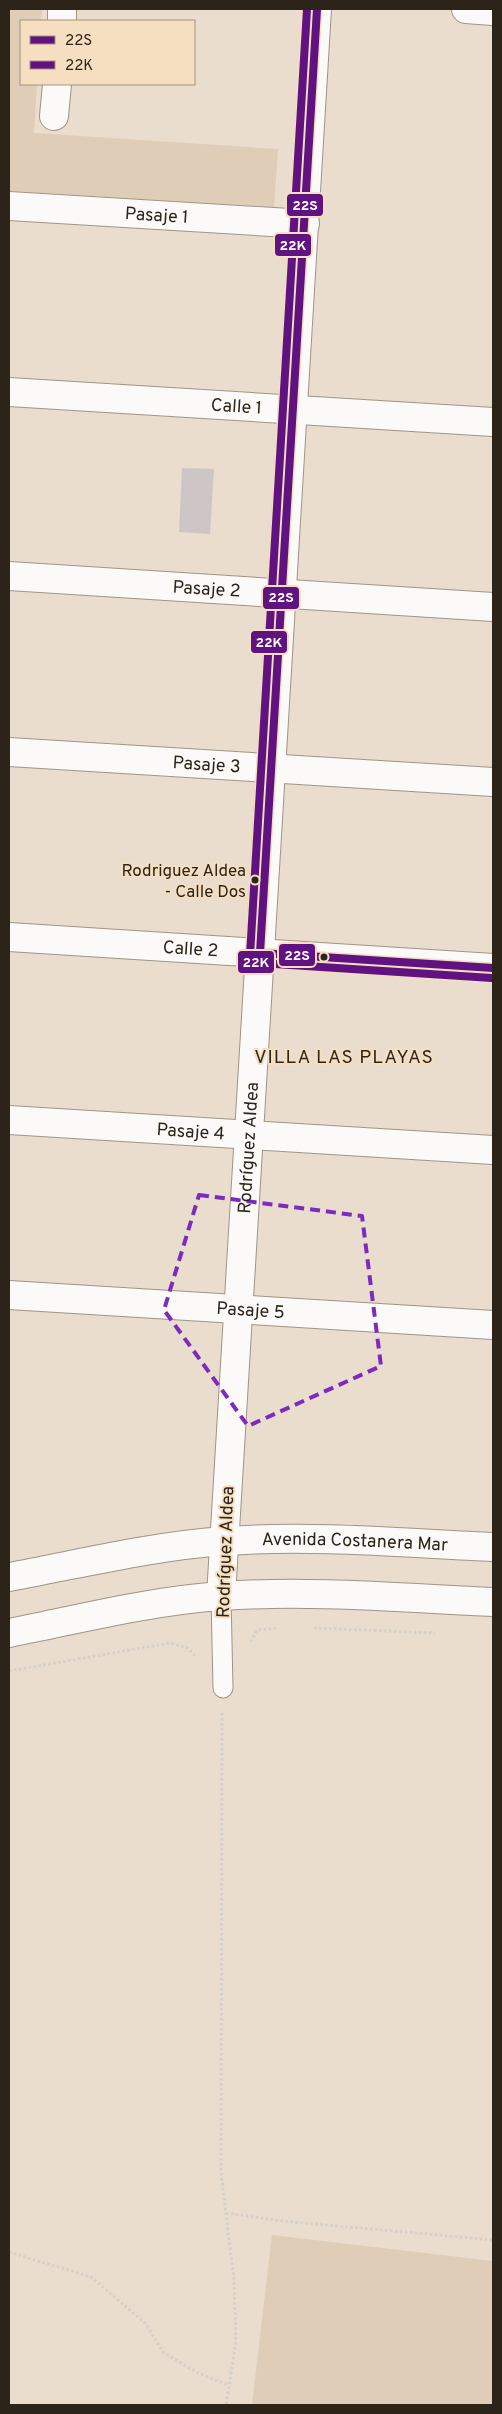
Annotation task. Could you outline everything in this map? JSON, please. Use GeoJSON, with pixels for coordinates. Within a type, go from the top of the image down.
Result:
{"type":"FeatureCollection","features":[{"type":"Feature","properties":{"kind":"street","name":"Rodríguez Aldea"},"geometry":{"type":"LineString","coordinates":[[221,1596],[317,9]]}},
{"type":"Feature","properties":{"kind":"street"},"geometry":{"type":"LineString","coordinates":[[466,9],[493,10]]}},
{"type":"Feature","properties":{"kind":"street"},"geometry":{"type":"LineString","coordinates":[[54,116],[57,85]]}},
{"type":"Feature","properties":{"kind":"street","name":"Pasaje 1"},"geometry":{"type":"LineString","coordinates":[[9,206],[305,224]]}},
{"type":"Feature","properties":{"kind":"street","name":"Calle 1"},"geometry":{"type":"LineString","coordinates":[[9,392],[493,422]]}},
{"type":"Feature","properties":{"kind":"street","name":"Pasaje 2"},"geometry":{"type":"LineString","coordinates":[[9,576],[493,606]]}},
{"type":"Feature","properties":{"kind":"street","name":"Pasaje 3"},"geometry":{"type":"LineString","coordinates":[[9,752],[493,782]]}},
{"type":"Feature","properties":{"kind":"street","name":"Calle 2"},"geometry":{"type":"LineString","coordinates":[[9,937],[493,968]]}},
{"type":"Feature","properties":{"kind":"street","name":"Pasaje 4"},"geometry":{"type":"LineString","coordinates":[[9,1120],[493,1150]]}},
{"type":"Feature","properties":{"kind":"street","name":"Pasaje 5"},"geometry":{"type":"LineString","coordinates":[[9,1295],[493,1325]]}},
{"type":"Feature","properties":{"kind":"street","name":"Avenida Costanera Mar"},"geometry":{"type":"LineString","coordinates":[[9,1577],[170,1547],[224,1541],[330,1540],[493,1547]]}},
{"type":"Feature","properties":{"kind":"street"},"geometry":{"type":"LineString","coordinates":[[9,1633],[169,1603],[221,1596],[320,1595],[493,1602]]}},
{"type":"Feature","properties":{"kind":"lane","name":"Rodríguez Aldea"},"geometry":{"type":"LineString","coordinates":[[221,1596],[223,1688]]}},
{"type":"Feature","properties":{"kind":"path"},"geometry":{"type":"LineString","coordinates":[[223,1688],[221,2172],[234,2280],[236,2341],[226,2405]]}},
{"type":"Feature","properties":{"kind":"path"},"geometry":{"type":"LineString","coordinates":[[226,2213],[282,2221],[493,2240]]}},
{"type":"Feature","properties":{"kind":"path"},"geometry":{"type":"LineString","coordinates":[[9,2252],[91,2277],[145,2323],[164,2353],[198,2373],[228,2385]]}},
{"type":"Feature","properties":{"kind":"highlighted area"},"geometry":{"type":"Polygon","coordinates":[[[199,1195],[362,1216],[381,1366],[248,1426],[164,1310],[199,1195]]]}},
{"type":"Feature","properties":{"kind":"shaded area"},"geometry":{"type":"Polygon","coordinates":[[[9,9],[42,9],[41,20],[20,20],[20,85],[37,85],[34,133],[278,149],[274,207],[9,191],[9,9]]]}},
{"type":"Feature","properties":{"kind":"shaded area"},"geometry":{"type":"Polygon","coordinates":[[[272,2235],[493,2261],[493,2405],[252,2405],[272,2235]]]}},
{"type":"Feature","properties":{"kind":"building"},"geometry":{"type":"Polygon","coordinates":[[[182,468],[214,469],[210,534],[179,532],[182,468]]]}},
{"type":"Feature","properties":{"kind":"transit line","name":"22K"},"geometry":{"type":"LineString","coordinates":[[307,9],[250,955],[254,961],[259,963],[492,978]]}},
{"type":"Feature","properties":{"kind":"transit line","name":"22S"},"geometry":{"type":"LineString","coordinates":[[317,9],[260,953],[493,968]]}},
{"type":"Feature","properties":{"kind":"place","name":"Rodriguez Aldea - Calle Dos"},"geometry":{"type":"Point","coordinates":[255,880]}},
{"type":"Feature","properties":{"kind":"district","name":"VILLA LAS PLAYAS"},"geometry":{"type":"Point","coordinates":[344,1056]}}]}
